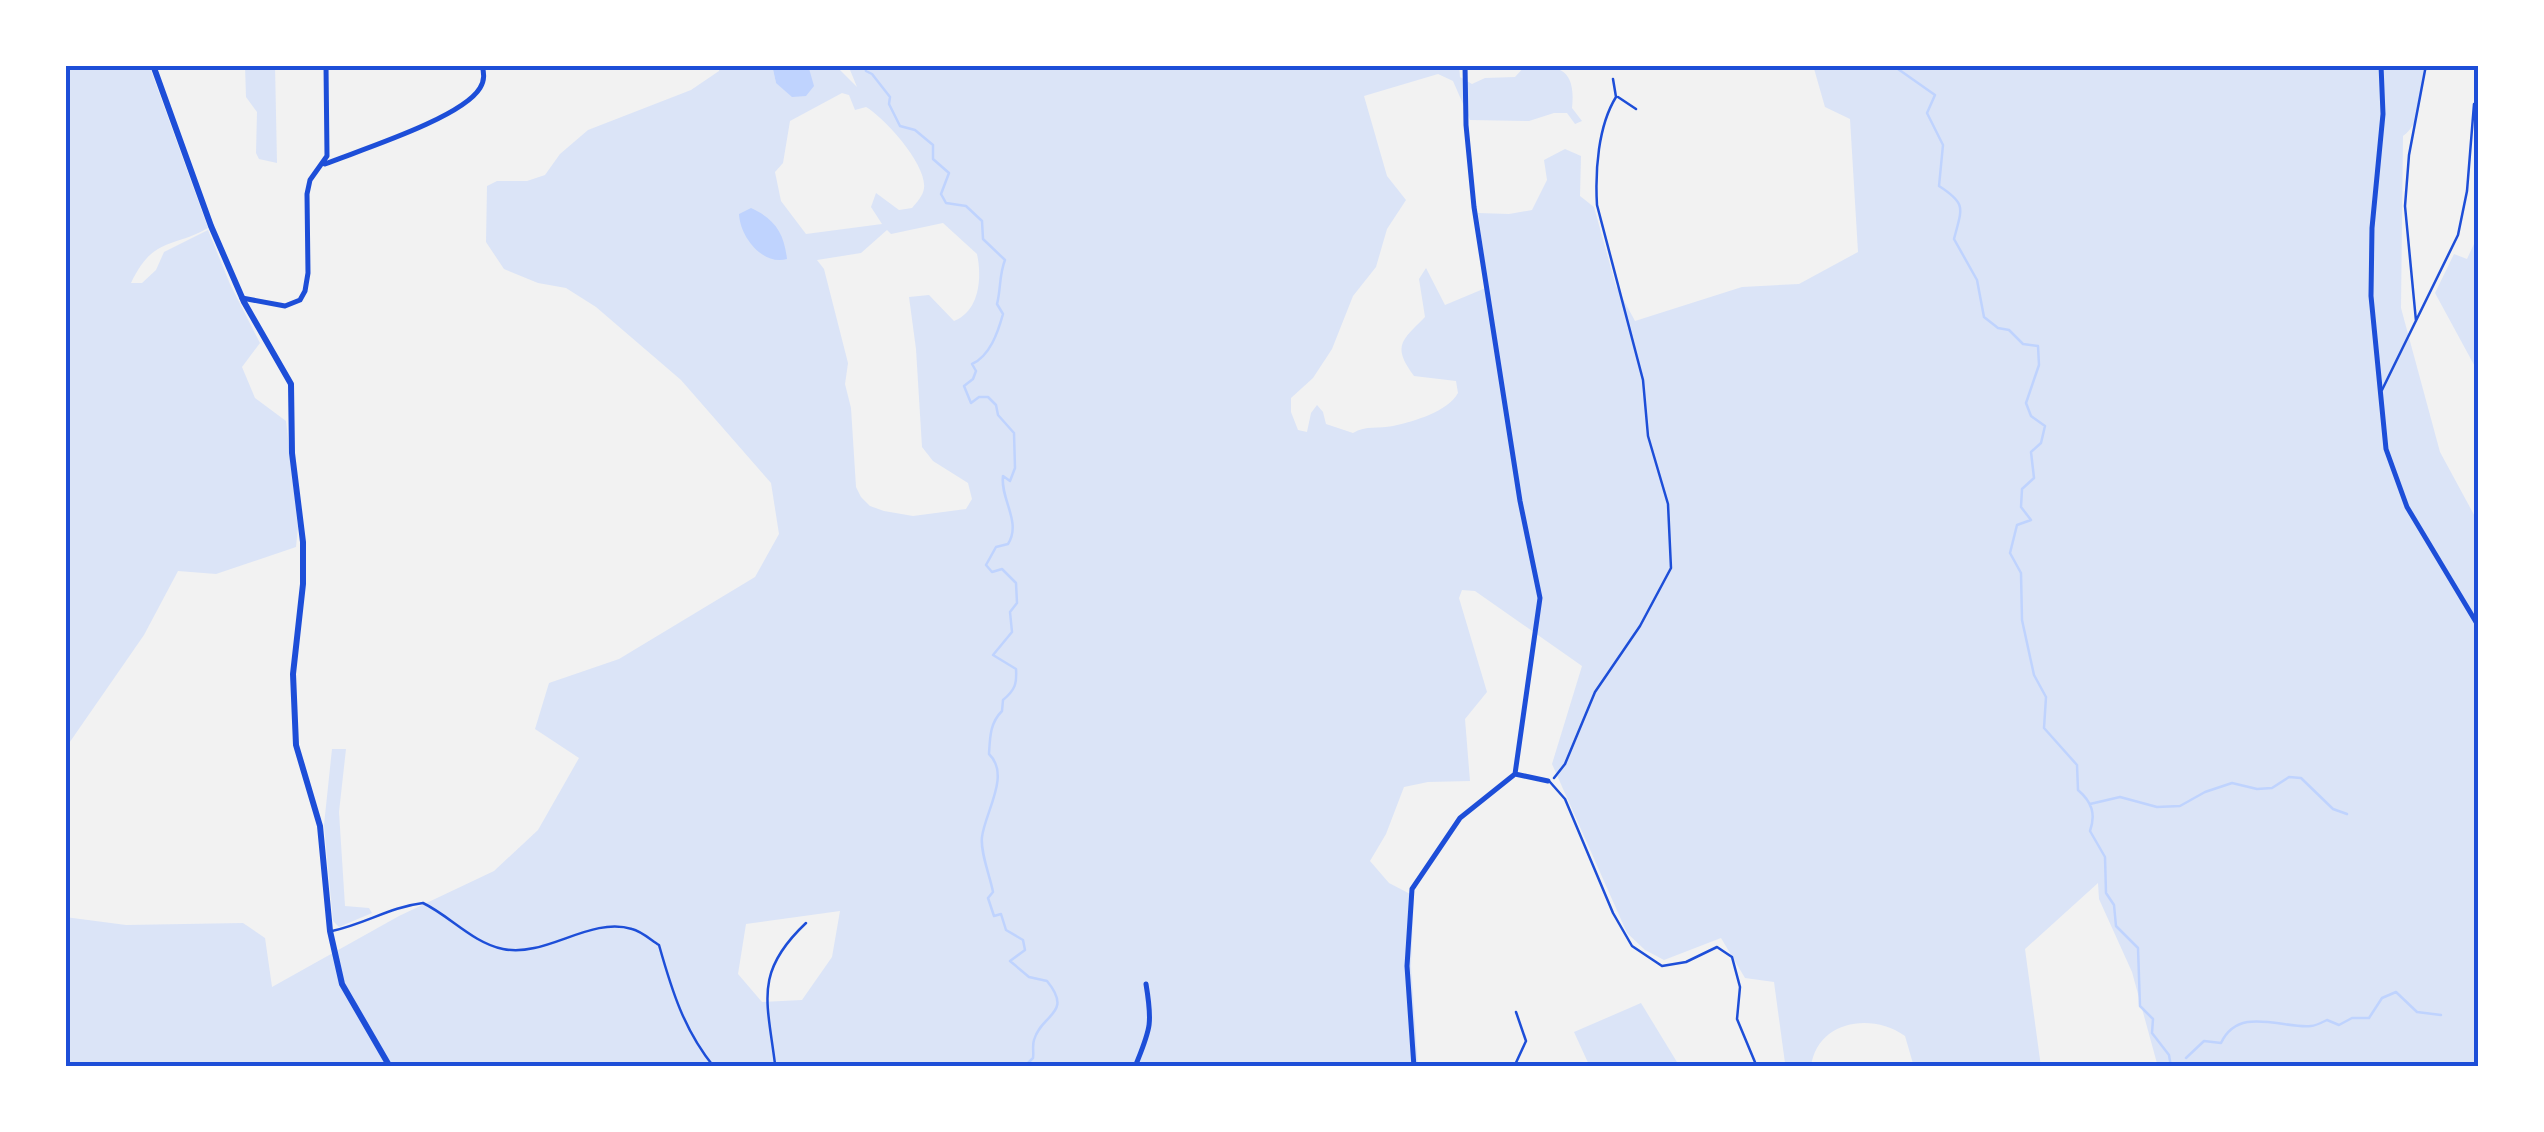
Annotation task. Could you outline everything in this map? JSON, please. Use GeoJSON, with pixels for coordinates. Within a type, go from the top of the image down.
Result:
{"type":"FeatureCollection","features":[{"type":"Feature","properties":{"kind":"street"},"geometry":{"type":"LineString","coordinates":[[153,65],[211,226],[242,298],[288,376],[292,392],[292,453],[303,566],[292,674],[294,732],[320,826],[330,932],[342,984],[390,1067]]}},
{"type":"Feature","properties":{"kind":"street"},"geometry":{"type":"LineString","coordinates":[[242,298],[285,306],[304,295],[308,273],[306,194],[310,180],[327,156],[326,65]]}},
{"type":"Feature","properties":{"kind":"street"},"geometry":{"type":"LineString","coordinates":[[322,165],[456,108],[480,89],[484,78],[482,65]]}},
{"type":"Feature","properties":{"kind":"street"},"geometry":{"type":"LineString","coordinates":[[1414,1067],[1407,966],[1412,889],[1460,818],[1515,774],[1540,598],[1520,501],[1474,206],[1465,65]]}},
{"type":"Feature","properties":{"kind":"street"},"geometry":{"type":"LineString","coordinates":[[2382,65],[2383,114],[2372,228],[2371,296],[2386,450],[2398,488],[2479,628]]}},
{"type":"Feature","properties":{"kind":"street"},"geometry":{"type":"LineString","coordinates":[[1515,774],[1548,781]]}},
{"type":"Feature","properties":{"kind":"street"},"geometry":{"type":"LineString","coordinates":[[1135,1067],[1150,1033],[1146,984]]}},
{"type":"Feature","properties":{"kind":"lane"},"geometry":{"type":"LineString","coordinates":[[2416,321],[2405,206],[2415,114],[2426,65]]}},
{"type":"Feature","properties":{"kind":"lane"},"geometry":{"type":"LineString","coordinates":[[2381,391],[2452,250],[2462,222],[2474,104]]}},
{"type":"Feature","properties":{"kind":"lane"},"geometry":{"type":"LineString","coordinates":[[1548,781],[1565,799],[1606,897],[1632,946],[1662,966],[1686,962],[1716,947],[1732,957],[1740,987],[1738,1024],[1757,1067]]}},
{"type":"Feature","properties":{"kind":"lane"},"geometry":{"type":"LineString","coordinates":[[330,932],[360,925],[396,906],[423,903],[484,942],[506,950],[541,946],[605,928],[632,929],[658,945],[683,1021],[714,1067]]}},
{"type":"Feature","properties":{"kind":"lane"},"geometry":{"type":"LineString","coordinates":[[771,1067],[775,1064],[766,984],[786,942],[806,923]]}},
{"type":"Feature","properties":{"kind":"lane"},"geometry":{"type":"LineString","coordinates":[[1514,1067],[1526,1042],[1516,1012]]}},
{"type":"Feature","properties":{"kind":"path"},"geometry":{"type":"LineString","coordinates":[[1548,781],[1564,764],[1595,692],[1640,626],[1670,568],[1668,504],[1648,436],[1644,380],[1597,205],[1596,184],[1606,112],[1616,96],[1614,79]]}},
{"type":"Feature","properties":{"kind":"path"},"geometry":{"type":"LineString","coordinates":[[1616,96],[1636,109]]}},
{"type":"Feature","properties":{"kind":"shaded area"},"geometry":{"type":"Polygon","coordinates":[[[65,65],[149,65],[208,228],[155,251],[131,283],[142,283],[156,270],[164,252],[208,230],[260,343],[242,367],[255,398],[286,421],[298,527],[296,547],[216,574],[178,571],[144,635],[65,749],[65,65]]]}},
{"type":"Feature","properties":{"kind":"shaded area"},"geometry":{"type":"Polygon","coordinates":[[[245,65],[275,65],[277,163],[259,159],[256,153],[257,112],[246,97],[245,65]]]}},
{"type":"Feature","properties":{"kind":"shaded area"},"geometry":{"type":"Polygon","coordinates":[[[719,65],[772,65],[776,83],[812,68],[808,65],[835,65],[857,87],[848,65],[1459,65],[1460,77],[1472,84],[1485,78],[1515,77],[1526,65],[1549,66],[1564,72],[1571,85],[1572,108],[1582,121],[1575,124],[1567,113],[1529,121],[1470,120],[1453,81],[1438,74],[1364,96],[1387,176],[1406,200],[1387,229],[1376,267],[1353,296],[1332,349],[1313,378],[1291,398],[1298,430],[1307,432],[1317,405],[1326,424],[1353,433],[1420,418],[1453,400],[1458,393],[1456,381],[1414,376],[1403,358],[1405,338],[1425,317],[1419,279],[1426,268],[1445,305],[1488,287],[1478,213],[1532,210],[1547,180],[1544,160],[1565,149],[1581,156],[1580,196],[1594,207],[1616,286],[1635,321],[1742,287],[1799,284],[1858,252],[1850,119],[1825,107],[1813,65],[2424,65],[2418,114],[2403,136],[2401,308],[2440,452],[2479,524],[2479,1067],[2158,1067],[2132,972],[2099,899],[2098,883],[2025,949],[2041,1067],[1914,1067],[1905,1036],[1877,1024],[1862,1023],[1847,1025],[1823,1039],[1811,1067],[1775,1067],[1785,1063],[1774,982],[1745,978],[1721,938],[1664,960],[1645,950],[1627,933],[1552,764],[1582,666],[1475,591],[1462,590],[1459,598],[1487,692],[1465,719],[1470,781],[1404,787],[1386,834],[1370,861],[1389,883],[1414,896],[1411,966],[1418,1067],[65,1067],[65,917],[126,925],[243,923],[265,938],[272,987],[399,916],[494,871],[538,830],[579,758],[535,729],[549,683],[619,659],[755,577],[779,534],[771,483],[681,380],[596,307],[566,288],[538,283],[504,269],[486,242],[487,186],[497,181],[527,181],[545,175],[560,154],[588,130],[691,90],[719,71],[719,65]],[[842,93],[790,121],[783,163],[775,172],[781,201],[806,234],[882,224],[871,207],[876,193],[899,210],[912,208],[923,191],[919,167],[903,143],[866,107],[855,110],[849,95],[842,93]],[[943,223],[891,234],[887,230],[861,253],[817,260],[824,269],[848,363],[845,384],[851,408],[856,487],[870,506],[884,511],[913,516],[966,509],[972,499],[968,483],[933,461],[922,447],[909,297],[929,295],[954,321],[963,316],[977,292],[977,254],[943,223]],[[840,911],[746,924],[738,974],[762,1002],[802,1000],[832,957],[840,911]]]}},
{"type":"Feature","properties":{"kind":"shaded area"},"geometry":{"type":"Polygon","coordinates":[[[2479,233],[2479,374],[2435,293],[2454,254],[2467,259],[2479,233]]]}},
{"type":"Feature","properties":{"kind":"shaded area"},"geometry":{"type":"Polygon","coordinates":[[[332,749],[346,749],[339,812],[345,906],[369,908],[372,913],[339,927],[333,921],[324,825],[332,749]]]}},
{"type":"Feature","properties":{"kind":"shaded area"},"geometry":{"type":"Polygon","coordinates":[[[1641,1003],[1680,1067],[1590,1067],[1574,1032],[1641,1003]]]}},
{"type":"Feature","properties":{"kind":"water"},"geometry":{"type":"Polygon","coordinates":[[[772,65],[808,65],[814,86],[806,96],[792,97],[776,83],[772,65]]]}},
{"type":"Feature","properties":{"kind":"water"},"geometry":{"type":"Polygon","coordinates":[[[751,208],[777,228],[787,259],[770,258],[748,240],[739,214],[751,208]]]}},
{"type":"Feature","properties":{"kind":"waterway"},"geometry":{"type":"LineString","coordinates":[[865,65],[890,97],[889,104],[900,126],[915,130],[933,145],[933,159],[949,173],[941,194],[946,203],[966,206],[982,221],[983,239],[1005,260],[997,304],[1003,314],[1001,321],[988,349],[972,364],[976,371],[973,379],[964,386],[971,403],[988,397],[1014,433],[1015,468],[1010,481],[1003,476],[1012,536],[1008,544],[996,547],[986,565],[992,572],[1002,569],[1016,583],[1017,603],[1010,612],[1012,632],[993,655],[1016,669],[1016,679],[991,731],[989,754],[998,772],[982,843],[993,892],[988,898],[994,916],[1001,914],[1006,930],[1023,940],[1025,950],[1010,961],[1029,977],[1047,981],[1057,1000],[1057,1007],[1034,1040],[1033,1058],[1024,1067]]}},
{"type":"Feature","properties":{"kind":"waterway"},"geometry":{"type":"LineString","coordinates":[[1904,65],[1898,69],[1935,95],[1927,113],[1943,145],[1939,186],[1960,208],[1954,239],[1977,280],[1984,317],[1998,328],[2009,330],[2023,344],[2038,346],[2039,365],[2026,403],[2031,416],[2045,426],[2041,443],[2031,452],[2034,478],[2022,489],[2021,507],[2031,520],[2017,525],[2010,553],[2021,573],[2022,620],[2034,675],[2046,697],[2044,728],[2077,765],[2078,790],[2093,814],[2090,831],[2105,857],[2106,893],[2114,905],[2116,926],[2138,948],[2140,1006],[2153,1019],[2152,1033],[2169,1055],[2171,1067]]}},
{"type":"Feature","properties":{"kind":"waterway"},"geometry":{"type":"LineString","coordinates":[[2090,804],[2120,797],[2157,807],[2180,806],[2232,783],[2272,788],[2289,777],[2301,778],[2333,809],[2347,814]]}},
{"type":"Feature","properties":{"kind":"waterway"},"geometry":{"type":"LineString","coordinates":[[2186,1058],[2204,1041],[2221,1043],[2229,1031],[2250,1022],[2311,1026],[2327,1020],[2339,1025],[2352,1018],[2369,1018],[2382,998],[2396,992],[2417,1012],[2441,1015]]}}]}
